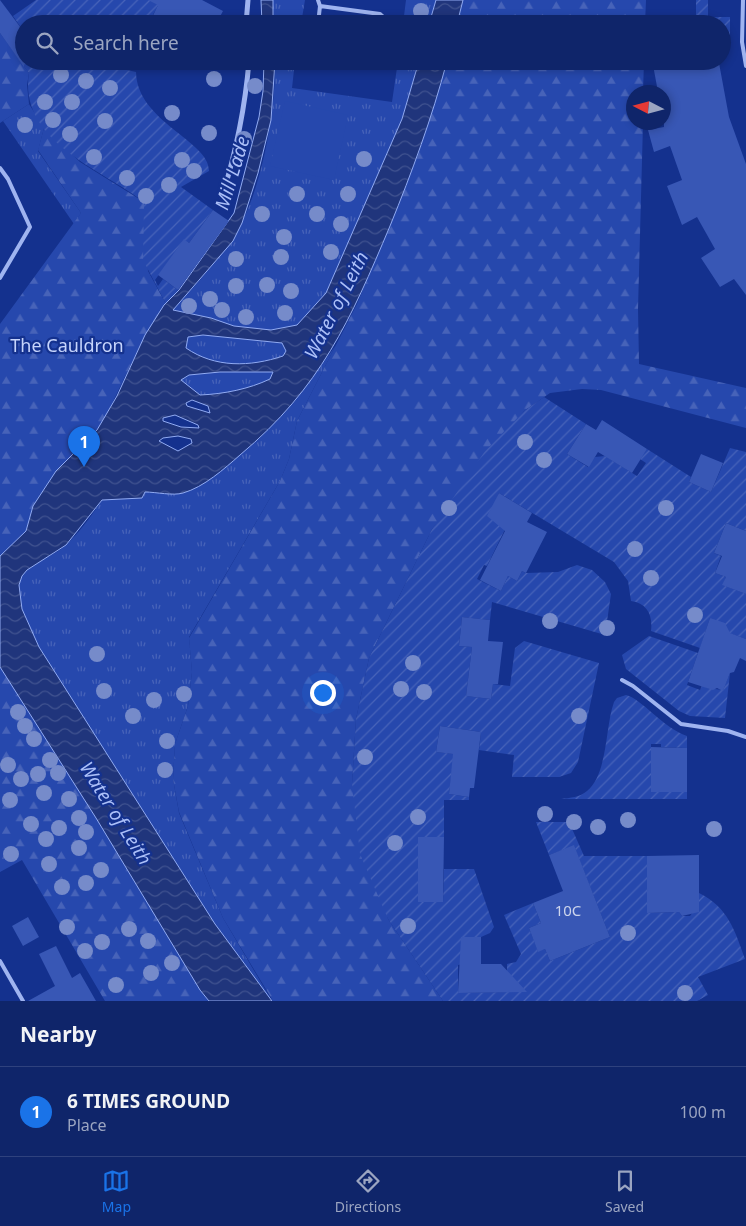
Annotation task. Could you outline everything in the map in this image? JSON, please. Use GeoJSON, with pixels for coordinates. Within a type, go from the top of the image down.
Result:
{"type":"FeatureCollection","features":[{"type":"Feature","properties":{"kind":"street"},"geometry":{"type":"LineString","coordinates":[[247,15],[248,0]]}},
{"type":"Feature","properties":{"kind":"street"},"geometry":{"type":"LineString","coordinates":[[222,197],[238,147],[246,102],[248,70]]}},
{"type":"Feature","properties":{"kind":"lane"},"geometry":{"type":"LineString","coordinates":[[318,0],[320,6],[319,15]]}},
{"type":"Feature","properties":{"kind":"lane"},"geometry":{"type":"LineString","coordinates":[[743,0],[742,42],[746,66]]}},
{"type":"Feature","properties":{"kind":"lane"},"geometry":{"type":"LineString","coordinates":[[320,6],[381,15]]}},
{"type":"Feature","properties":{"kind":"lane"},"geometry":{"type":"LineString","coordinates":[[0,168],[8,178],[30,227],[0,278]]}},
{"type":"Feature","properties":{"kind":"lane"},"geometry":{"type":"LineString","coordinates":[[622,680],[633,686],[681,724],[728,731],[746,737]]}},
{"type":"Feature","properties":{"kind":"lane"},"geometry":{"type":"LineString","coordinates":[[0,961],[23,1001]]}},
{"type":"Feature","properties":{"kind":"green space"},"geometry":{"type":"Polygon","coordinates":[[[36,0],[161,0],[153,15],[15,15],[15,19],[13,16],[36,0]]]}},
{"type":"Feature","properties":{"kind":"green space"},"geometry":{"type":"Polygon","coordinates":[[[273,0],[305,0],[302,15],[273,15],[273,0]]]}},
{"type":"Feature","properties":{"kind":"green space"},"geometry":{"type":"Polygon","coordinates":[[[406,0],[436,0],[432,15],[404,15],[406,0]]]}},
{"type":"Feature","properties":{"kind":"green space"},"geometry":{"type":"Polygon","coordinates":[[[463,0],[646,0],[645,15],[459,15],[463,0]]]}},
{"type":"Feature","properties":{"kind":"green space"},"geometry":{"type":"Polygon","coordinates":[[[696,0],[708,0],[708,15],[696,15],[696,0]]]}},
{"type":"Feature","properties":{"kind":"green space"},"geometry":{"type":"Polygon","coordinates":[[[0,33],[15,54],[15,70],[27,70],[29,73],[27,85],[29,104],[0,123],[0,33]]]}},
{"type":"Feature","properties":{"kind":"green space"},"geometry":{"type":"Polygon","coordinates":[[[27,70],[127,70],[136,72],[139,89],[148,104],[198,150],[206,160],[209,171],[181,187],[213,210],[189,243],[184,240],[155,280],[158,286],[163,279],[178,290],[166,304],[143,260],[144,202],[66,151],[49,135],[36,117],[29,97],[29,73],[27,70]]]}},
{"type":"Feature","properties":{"kind":"green space"},"geometry":{"type":"Polygon","coordinates":[[[275,70],[294,70],[292,88],[392,102],[397,70],[416,70],[402,119],[326,293],[297,325],[271,330],[234,326],[211,318],[173,310],[210,268],[228,245],[242,222],[262,165],[271,122],[275,70]]]}},
{"type":"Feature","properties":{"kind":"green space"},"geometry":{"type":"Polygon","coordinates":[[[444,70],[644,70],[643,85],[626,85],[626,130],[643,130],[638,309],[639,364],[746,388],[746,428],[601,390],[582,389],[550,393],[524,411],[432,529],[369,658],[356,719],[352,784],[388,919],[443,1001],[273,1001],[223,918],[179,812],[173,779],[175,744],[188,706],[192,672],[189,638],[280,481],[289,459],[297,421],[357,304],[418,155],[444,70]]]}},
{"type":"Feature","properties":{"kind":"green space"},"geometry":{"type":"Polygon","coordinates":[[[285,101],[348,115],[334,180],[270,166],[285,101]]]}},
{"type":"Feature","properties":{"kind":"green space"},"geometry":{"type":"Polygon","coordinates":[[[29,104],[44,128],[38,151],[81,213],[74,224],[3,121],[29,104]]]}},
{"type":"Feature","properties":{"kind":"green space","name":"The Cauldron"},"geometry":{"type":"Polygon","coordinates":[[[44,128],[80,162],[144,202],[148,271],[166,304],[145,335],[107,414],[97,430],[56,471],[33,506],[26,531],[0,556],[0,324],[81,213],[38,150],[44,128]]]}},
{"type":"Feature","properties":{"kind":"green space"},"geometry":{"type":"Polygon","coordinates":[[[203,335],[282,343],[286,351],[283,356],[265,361],[220,364],[202,359],[186,348],[188,337],[203,335]]]}},
{"type":"Feature","properties":{"kind":"green space"},"geometry":{"type":"Polygon","coordinates":[[[336,345],[297,421],[289,459],[280,481],[189,637],[192,672],[188,706],[175,744],[173,779],[179,813],[223,918],[272,1001],[215,924],[39,647],[25,619],[19,597],[19,587],[22,577],[28,569],[66,545],[81,529],[102,500],[142,498],[145,492],[183,493],[259,439],[296,400],[336,345]]]}},
{"type":"Feature","properties":{"kind":"green space"},"geometry":{"type":"Polygon","coordinates":[[[220,372],[273,372],[270,379],[254,386],[200,395],[181,380],[189,375],[220,372]]]}},
{"type":"Feature","properties":{"kind":"green space"},"geometry":{"type":"Polygon","coordinates":[[[544,397],[586,424],[567,454],[588,467],[595,457],[605,456],[637,476],[646,463],[640,459],[647,449],[691,477],[689,482],[711,492],[730,448],[746,452],[746,531],[726,523],[714,553],[721,556],[715,573],[726,577],[723,585],[746,594],[746,639],[726,632],[710,618],[700,648],[651,631],[651,620],[648,611],[641,604],[631,601],[628,581],[614,562],[499,493],[489,517],[494,521],[510,519],[487,566],[484,565],[477,579],[501,591],[508,576],[517,581],[522,571],[526,573],[558,572],[577,565],[592,570],[605,582],[611,594],[605,635],[492,602],[490,620],[462,617],[459,646],[472,647],[466,696],[491,699],[493,684],[510,686],[515,648],[524,641],[599,663],[578,762],[571,773],[559,777],[512,777],[514,755],[479,750],[481,732],[440,726],[436,752],[454,754],[449,794],[469,797],[469,800],[444,800],[444,837],[418,838],[418,902],[443,902],[444,869],[474,869],[494,927],[490,933],[481,937],[461,964],[458,965],[458,993],[514,992],[517,989],[507,979],[507,964],[516,962],[521,954],[504,915],[533,903],[541,923],[529,928],[538,951],[545,949],[550,961],[610,937],[574,846],[549,855],[536,822],[569,822],[584,856],[647,856],[647,913],[679,912],[682,916],[690,916],[693,912],[699,912],[699,893],[717,905],[724,913],[734,930],[745,959],[698,977],[708,995],[697,1001],[443,1001],[388,919],[360,854],[352,784],[356,719],[369,658],[432,529],[485,451],[524,411],[544,397]]]}},
{"type":"Feature","properties":{"kind":"green space"},"geometry":{"type":"Polygon","coordinates":[[[649,636],[698,653],[687,685],[700,690],[703,683],[707,688],[723,690],[730,673],[725,718],[690,716],[679,711],[626,669],[622,655],[649,636]]]}},
{"type":"Feature","properties":{"kind":"green space"},"geometry":{"type":"Polygon","coordinates":[[[0,667],[96,818],[200,990],[209,1001],[105,1001],[22,860],[0,872],[0,667]]]}},
{"type":"Feature","properties":{"kind":"green space"},"geometry":{"type":"Polygon","coordinates":[[[626,695],[639,702],[670,727],[687,736],[687,748],[661,747],[661,744],[651,744],[651,792],[687,792],[687,799],[561,799],[581,795],[594,783],[599,773],[605,750],[614,702],[617,698],[626,695]]]}},
{"type":"Feature","properties":{"kind":"water"},"geometry":{"type":"Polygon","coordinates":[[[261,0],[273,0],[273,15],[262,15],[261,0]]]}},
{"type":"Feature","properties":{"kind":"water"},"geometry":{"type":"Polygon","coordinates":[[[436,0],[463,0],[459,15],[432,15],[436,0]]]}},
{"type":"Feature","properties":{"kind":"water","name":"Water of Leith"},"geometry":{"type":"Polygon","coordinates":[[[264,70],[274,70],[271,120],[258,173],[242,223],[233,241],[173,310],[211,318],[234,326],[271,330],[297,325],[326,293],[402,119],[416,70],[444,70],[414,165],[361,292],[330,351],[313,378],[292,404],[268,430],[240,455],[199,486],[179,494],[145,492],[142,498],[102,500],[66,545],[27,570],[22,576],[19,585],[22,609],[39,647],[215,924],[272,1001],[209,1001],[200,990],[96,818],[0,667],[0,556],[26,531],[33,506],[56,471],[97,430],[117,396],[145,335],[164,305],[179,290],[234,213],[259,117],[264,70]],[[203,335],[188,337],[186,348],[197,355],[221,362],[245,364],[271,360],[283,356],[286,351],[282,343],[203,335]],[[220,372],[189,375],[181,380],[200,395],[254,386],[270,379],[273,372],[220,372]],[[192,400],[186,403],[187,406],[210,413],[208,406],[192,400]],[[175,415],[163,418],[163,421],[181,427],[199,428],[198,425],[175,415]],[[178,436],[163,438],[159,441],[178,451],[192,443],[191,439],[178,436]]]}},
{"type":"Feature","properties":{"kind":"building"},"geometry":{"type":"Polygon","coordinates":[[[0,0],[15,20],[15,54],[0,33],[0,0]]]}},
{"type":"Feature","properties":{"kind":"building"},"geometry":{"type":"Polygon","coordinates":[[[148,0],[202,0],[223,11],[221,15],[153,15],[158,5],[148,0]]]}},
{"type":"Feature","properties":{"kind":"building"},"geometry":{"type":"Polygon","coordinates":[[[654,70],[720,70],[729,117],[746,164],[746,295],[734,279],[720,287],[701,258],[715,249],[697,217],[682,225],[667,186],[682,180],[670,146],[654,152],[648,130],[671,130],[671,85],[657,85],[654,70]]]}},
{"type":"Feature","properties":{"kind":"building"},"geometry":{"type":"Polygon","coordinates":[[[213,210],[229,221],[178,290],[158,275],[184,239],[189,243],[213,210]]]}},
{"type":"Feature","properties":{"kind":"building"},"geometry":{"type":"Polygon","coordinates":[[[602,420],[647,449],[632,473],[598,452],[589,467],[567,454],[586,424],[596,430],[602,420]]]}},
{"type":"Feature","properties":{"kind":"building"},"geometry":{"type":"Polygon","coordinates":[[[701,454],[723,463],[711,492],[689,482],[701,454]]]}},
{"type":"Feature","properties":{"kind":"building"},"geometry":{"type":"Polygon","coordinates":[[[499,493],[532,513],[527,522],[547,532],[526,573],[522,571],[517,581],[508,576],[501,591],[480,580],[505,531],[487,516],[499,493]]]}},
{"type":"Feature","properties":{"kind":"building"},"geometry":{"type":"Polygon","coordinates":[[[726,523],[746,531],[746,594],[722,585],[726,577],[715,573],[722,556],[714,553],[726,523]]]}},
{"type":"Feature","properties":{"kind":"building"},"geometry":{"type":"Polygon","coordinates":[[[462,617],[490,620],[488,641],[503,642],[498,684],[493,684],[491,699],[466,696],[472,647],[459,646],[462,617]]]}},
{"type":"Feature","properties":{"kind":"building"},"geometry":{"type":"Polygon","coordinates":[[[710,618],[725,623],[730,633],[746,639],[746,661],[740,658],[734,672],[730,673],[723,691],[717,688],[713,690],[688,682],[710,618]]]}},
{"type":"Feature","properties":{"kind":"building"},"geometry":{"type":"Polygon","coordinates":[[[440,726],[481,732],[474,788],[470,788],[469,797],[449,794],[453,754],[436,752],[440,726]]]}},
{"type":"Feature","properties":{"kind":"building"},"geometry":{"type":"Polygon","coordinates":[[[651,747],[687,748],[687,792],[651,792],[651,747]]]}},
{"type":"Feature","properties":{"kind":"building"},"geometry":{"type":"Polygon","coordinates":[[[418,837],[444,837],[443,902],[418,902],[418,837]]]}},
{"type":"Feature","properties":{"kind":"building"},"geometry":{"type":"Polygon","coordinates":[[[574,845],[610,937],[550,961],[545,949],[538,952],[529,928],[541,923],[533,903],[563,891],[549,855],[574,845]]]}},
{"type":"Feature","properties":{"kind":"building"},"geometry":{"type":"Polygon","coordinates":[[[699,855],[699,912],[682,916],[679,912],[647,913],[647,856],[699,855]]]}},
{"type":"Feature","properties":{"kind":"building"},"geometry":{"type":"Polygon","coordinates":[[[28,917],[39,937],[23,946],[12,926],[28,917]]]}},
{"type":"Feature","properties":{"kind":"building"},"geometry":{"type":"Polygon","coordinates":[[[461,937],[481,937],[481,964],[501,964],[527,992],[458,993],[461,937]]]}},
{"type":"Feature","properties":{"kind":"building"},"geometry":{"type":"Polygon","coordinates":[[[56,946],[72,978],[80,973],[96,1001],[28,1001],[55,986],[39,954],[56,946]]]}},
{"type":"Feature","properties":{"kind":"place","name":"6 TIMES GROUND"},"geometry":{"type":"Point","coordinates":[84,467]}},
{"type":"Feature","properties":{"kind":"water label","name":"Mill Lade"},"geometry":{"type":"Point","coordinates":[232,173]}}]}
